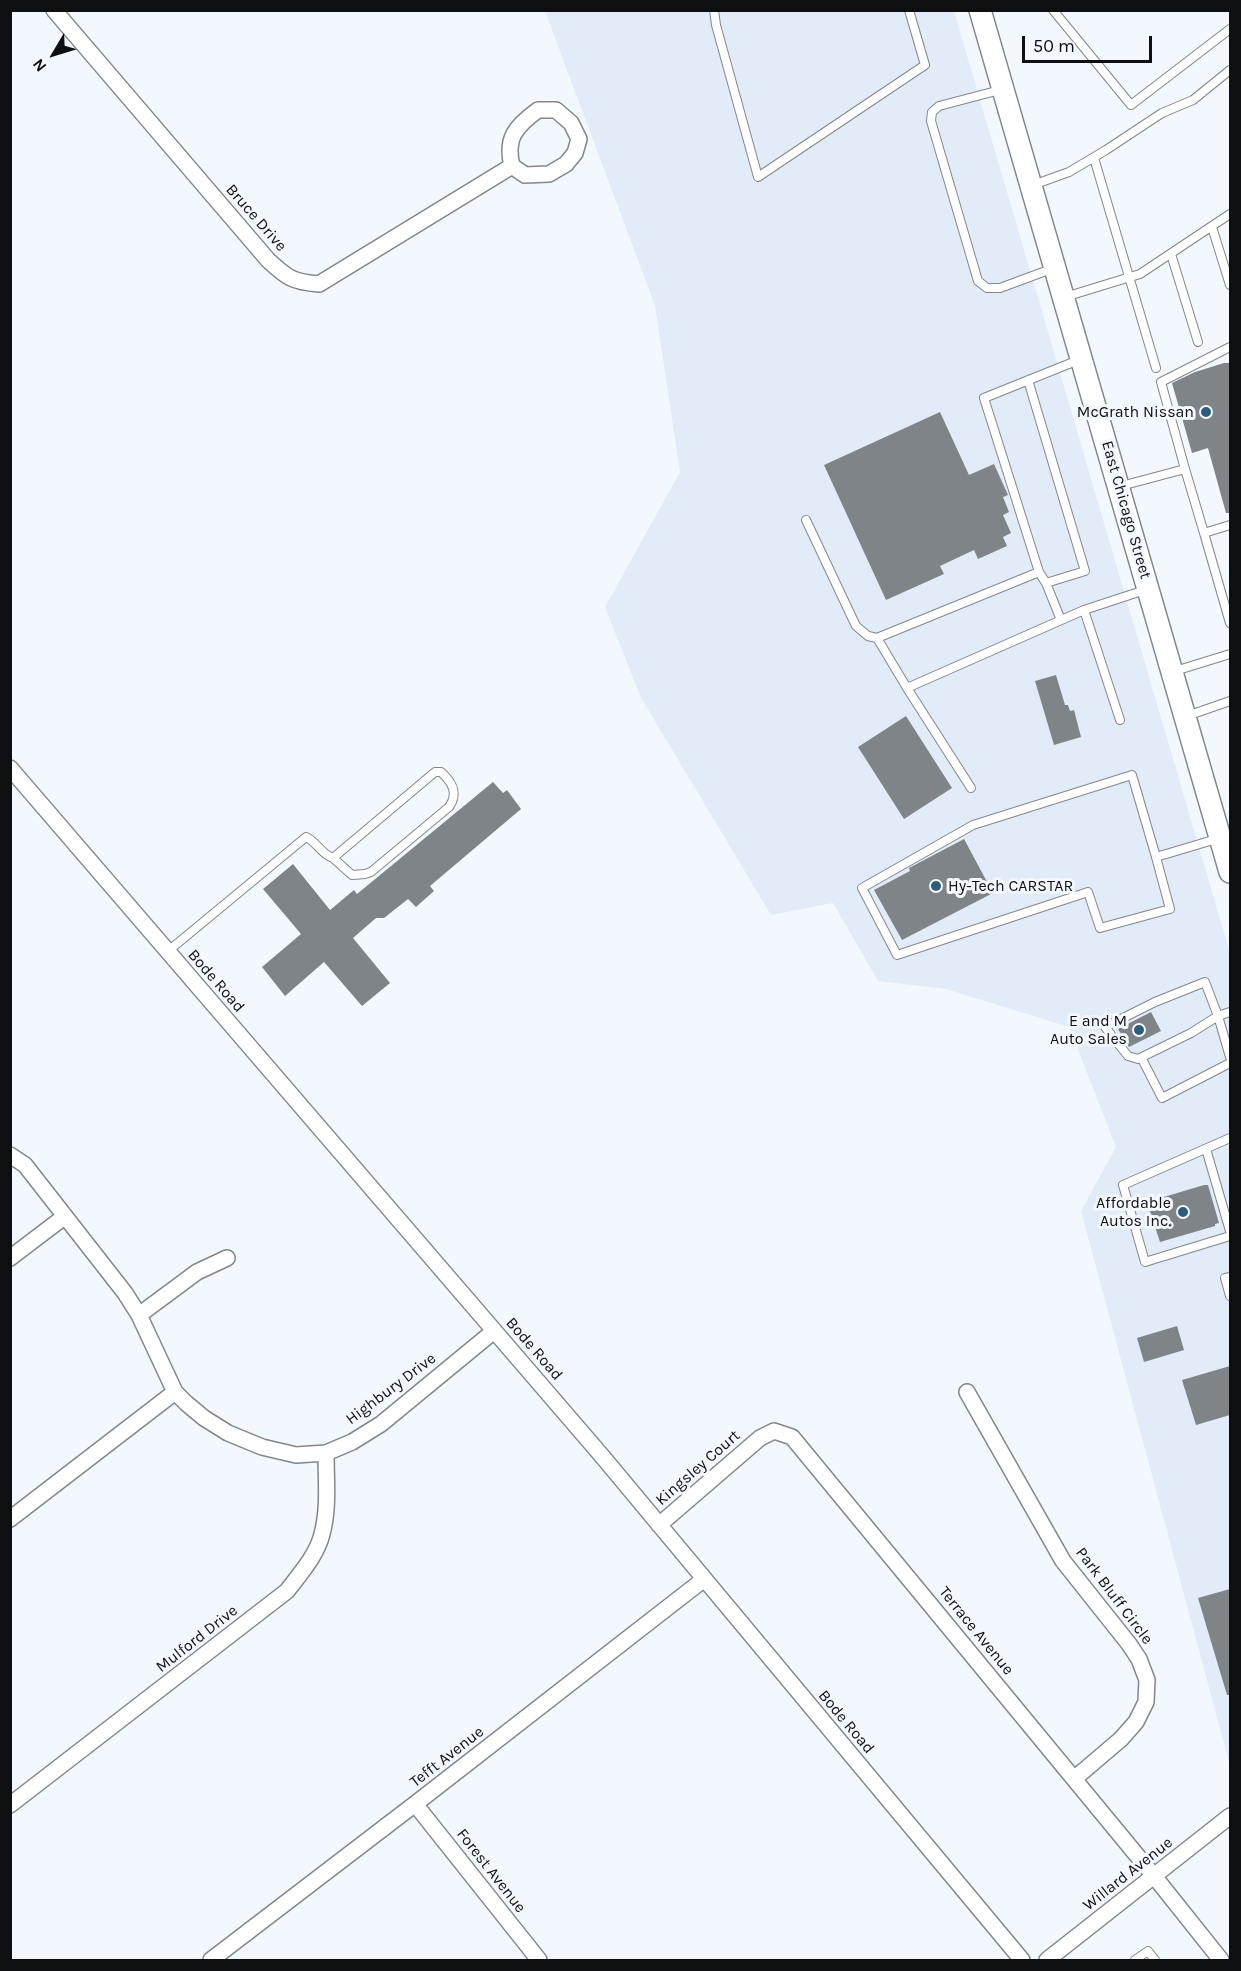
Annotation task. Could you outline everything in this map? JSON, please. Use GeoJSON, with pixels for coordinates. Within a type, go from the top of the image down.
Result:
{"type":"FeatureCollection","features":[{"type":"Feature","properties":{"kind":"main road","name":"East Chicago Street"},"geometry":{"type":"LineString","coordinates":[[981,11],[1172,672],[1225,836],[1230,872]]}},
{"type":"Feature","properties":{"kind":"street","name":"Bruce Drive"},"geometry":{"type":"LineString","coordinates":[[54,10],[268,260],[282,273],[299,283],[319,284],[512,166]]}},
{"type":"Feature","properties":{"kind":"street"},"geometry":{"type":"LineString","coordinates":[[538,110],[556,110],[571,123],[579,139],[575,153],[566,164],[549,174],[525,175],[512,166],[508,150],[512,139],[522,122],[538,110]]}},
{"type":"Feature","properties":{"kind":"street","name":"Bode Road"},"geometry":{"type":"LineString","coordinates":[[10,768],[338,1147],[659,1525],[1022,1960]]}},
{"type":"Feature","properties":{"kind":"street","name":"Highbury Drive"},"geometry":{"type":"LineString","coordinates":[[10,1155],[25,1165],[125,1293],[139,1315],[176,1392],[204,1418],[228,1433],[253,1443],[296,1455],[326,1454],[352,1442],[381,1424],[494,1331]]}},
{"type":"Feature","properties":{"kind":"street"},"geometry":{"type":"LineString","coordinates":[[10,1258],[64,1217]]}},
{"type":"Feature","properties":{"kind":"street"},"geometry":{"type":"LineString","coordinates":[[139,1315],[197,1272],[227,1258]]}},
{"type":"Feature","properties":{"kind":"street"},"geometry":{"type":"LineString","coordinates":[[10,1519],[176,1392]]}},
{"type":"Feature","properties":{"kind":"street","name":"Park Bluff Circle"},"geometry":{"type":"LineString","coordinates":[[967,1392],[1063,1561],[1129,1644],[1139,1659],[1147,1680],[1146,1702],[1136,1722],[1121,1739],[1074,1779]]}},
{"type":"Feature","properties":{"kind":"street","name":"Terrace Avenue"},"geometry":{"type":"LineString","coordinates":[[760,1438],[768,1433],[779,1431],[792,1437],[801,1445],[1221,1960]]}},
{"type":"Feature","properties":{"kind":"street","name":"Kingsley Court"},"geometry":{"type":"LineString","coordinates":[[659,1525],[760,1438]]}},
{"type":"Feature","properties":{"kind":"street","name":"Mulford Drive"},"geometry":{"type":"LineString","coordinates":[[10,1805],[287,1591],[305,1568],[322,1537],[327,1504],[326,1454]]}},
{"type":"Feature","properties":{"kind":"street","name":"Tefft Avenue"},"geometry":{"type":"LineString","coordinates":[[211,1960],[704,1580]]}},
{"type":"Feature","properties":{"kind":"street","name":"Forest Avenue"},"geometry":{"type":"LineString","coordinates":[[415,1804],[539,1960]]}},
{"type":"Feature","properties":{"kind":"street","name":"Willard Avenue"},"geometry":{"type":"LineString","coordinates":[[1047,1960],[1230,1816]]}},
{"type":"Feature","properties":{"kind":"lane"},"geometry":{"type":"LineString","coordinates":[[714,10],[716,25],[758,177],[925,65],[909,10]]}},
{"type":"Feature","properties":{"kind":"lane"},"geometry":{"type":"LineString","coordinates":[[1053,10],[1131,105],[1230,29]]}},
{"type":"Feature","properties":{"kind":"lane"},"geometry":{"type":"LineString","coordinates":[[1032,186],[1069,172],[1162,113],[1193,100],[1230,70]]}},
{"type":"Feature","properties":{"kind":"lane"},"geometry":{"type":"LineString","coordinates":[[1003,89],[939,106],[932,112],[932,121],[978,281],[987,288],[1000,288],[1056,268]]}},
{"type":"Feature","properties":{"kind":"lane"},"geometry":{"type":"LineString","coordinates":[[1094,158],[1156,368]]}},
{"type":"Feature","properties":{"kind":"lane"},"geometry":{"type":"LineString","coordinates":[[1064,297],[1140,274],[1230,214]]}},
{"type":"Feature","properties":{"kind":"lane"},"geometry":{"type":"LineString","coordinates":[[1212,227],[1230,285]]}},
{"type":"Feature","properties":{"kind":"lane"},"geometry":{"type":"LineString","coordinates":[[1171,254],[1198,342]]}},
{"type":"Feature","properties":{"kind":"lane"},"geometry":{"type":"LineString","coordinates":[[1230,347],[1161,382],[1230,623]]}},
{"type":"Feature","properties":{"kind":"lane"},"geometry":{"type":"LineString","coordinates":[[1061,620],[1039,572],[984,398],[1083,358]]}},
{"type":"Feature","properties":{"kind":"lane"},"geometry":{"type":"LineString","coordinates":[[1028,380],[1085,571],[1046,583]]}},
{"type":"Feature","properties":{"kind":"lane"},"geometry":{"type":"LineString","coordinates":[[1119,486],[1185,469]]}},
{"type":"Feature","properties":{"kind":"lane"},"geometry":{"type":"LineString","coordinates":[[806,520],[856,626],[868,636],[877,638],[1039,572]]}},
{"type":"Feature","properties":{"kind":"lane"},"geometry":{"type":"LineString","coordinates":[[1204,533],[1230,525]]}},
{"type":"Feature","properties":{"kind":"lane"},"geometry":{"type":"LineString","coordinates":[[907,688],[1083,610],[1149,589]]}},
{"type":"Feature","properties":{"kind":"lane"},"geometry":{"type":"LineString","coordinates":[[1083,610],[1120,720]]}},
{"type":"Feature","properties":{"kind":"lane"},"geometry":{"type":"LineString","coordinates":[[877,638],[971,788]]}},
{"type":"Feature","properties":{"kind":"lane"},"geometry":{"type":"LineString","coordinates":[[1172,672],[1230,654]]}},
{"type":"Feature","properties":{"kind":"lane"},"geometry":{"type":"LineString","coordinates":[[1186,716],[1230,701]]}},
{"type":"Feature","properties":{"kind":"lane"},"geometry":{"type":"LineString","coordinates":[[167,952],[306,837],[352,875],[371,872],[449,807],[454,791],[448,779],[441,772],[435,772],[333,858]]}},
{"type":"Feature","properties":{"kind":"lane"},"geometry":{"type":"LineString","coordinates":[[1132,775],[1156,857],[1170,909],[1100,928],[1088,892],[897,955],[862,888],[973,825],[1132,775]]}},
{"type":"Feature","properties":{"kind":"lane"},"geometry":{"type":"LineString","coordinates":[[1156,857],[1225,836]]}},
{"type":"Feature","properties":{"kind":"lane"},"geometry":{"type":"LineString","coordinates":[[1230,1012],[1218,1016],[1142,1059],[1129,1057],[1105,1027],[1155,1002],[1205,982],[1218,1016],[1230,1057]]}},
{"type":"Feature","properties":{"kind":"lane"},"geometry":{"type":"LineString","coordinates":[[1142,1059],[1162,1098],[1230,1063]]}},
{"type":"Feature","properties":{"kind":"lane"},"geometry":{"type":"LineString","coordinates":[[1230,1138],[1123,1185],[1145,1262],[1230,1236]]}},
{"type":"Feature","properties":{"kind":"lane"},"geometry":{"type":"LineString","coordinates":[[1206,1149],[1230,1231]]}},
{"type":"Feature","properties":{"kind":"lane"},"geometry":{"type":"LineString","coordinates":[[1230,1277],[1225,1278],[1230,1296]]}},
{"type":"Feature","properties":{"kind":"lane"},"geometry":{"type":"LineString","coordinates":[[1135,1960],[1148,1951],[1155,1960]]}},
{"type":"Feature","properties":{"kind":"shaded area"},"geometry":{"type":"Polygon","coordinates":[[[545,11],[954,11],[1230,953],[1230,1766],[1081,1211],[1116,1147],[1069,1027],[946,989],[878,981],[833,903],[771,915],[641,698],[605,607],[680,472],[655,306],[545,11]]]}},
{"type":"Feature","properties":{"kind":"building","name":"McGrath Nissan"},"geometry":{"type":"Polygon","coordinates":[[[1230,363],[1230,513],[1226,513],[1208,448],[1192,453],[1172,383],[1195,372],[1230,363]]]}},
{"type":"Feature","properties":{"kind":"building"},"geometry":{"type":"Polygon","coordinates":[[[940,412],[969,475],[994,464],[1008,495],[1003,497],[1009,512],[1003,515],[1011,533],[1003,537],[1007,546],[978,559],[974,550],[940,566],[944,574],[886,600],[824,465],[940,412]]]}},
{"type":"Feature","properties":{"kind":"building"},"geometry":{"type":"Polygon","coordinates":[[[1056,675],[1065,705],[1068,705],[1070,711],[1074,710],[1081,737],[1054,745],[1035,681],[1056,675]]]}},
{"type":"Feature","properties":{"kind":"building"},"geometry":{"type":"Polygon","coordinates":[[[906,716],[952,788],[904,819],[858,747],[906,716]]]}},
{"type":"Feature","properties":{"kind":"building"},"geometry":{"type":"Polygon","coordinates":[[[493,782],[503,793],[507,790],[521,809],[430,886],[434,891],[416,907],[408,899],[384,918],[376,918],[353,938],[390,983],[362,1006],[324,962],[285,996],[262,967],[301,934],[263,889],[293,864],[330,910],[354,890],[357,894],[493,782]]]}},
{"type":"Feature","properties":{"kind":"building","name":"Hy-Tech CARSTAR"},"geometry":{"type":"Polygon","coordinates":[[[964,839],[993,893],[902,940],[874,890],[910,871],[909,868],[964,839]]]}},
{"type":"Feature","properties":{"kind":"building","name":"E and M Auto Sales"},"geometry":{"type":"Polygon","coordinates":[[[1151,1012],[1161,1031],[1129,1047],[1118,1029],[1151,1012]]]}},
{"type":"Feature","properties":{"kind":"building","name":"Affordable Autos Inc."},"geometry":{"type":"Polygon","coordinates":[[[1208,1185],[1219,1223],[1160,1242],[1147,1202],[1208,1185]]]}},
{"type":"Feature","properties":{"kind":"building"},"geometry":{"type":"Polygon","coordinates":[[[1177,1326],[1184,1350],[1144,1362],[1137,1338],[1177,1326]]]}},
{"type":"Feature","properties":{"kind":"building"},"geometry":{"type":"Polygon","coordinates":[[[1230,1366],[1230,1415],[1196,1425],[1182,1380],[1230,1366]]]}},
{"type":"Feature","properties":{"kind":"building"},"geometry":{"type":"Polygon","coordinates":[[[1230,1589],[1230,1695],[1227,1695],[1198,1598],[1230,1589]]]}},
{"type":"Feature","properties":{"kind":"place","name":"McGrath Nissan"},"geometry":{"type":"Point","coordinates":[1206,412]}},
{"type":"Feature","properties":{"kind":"place","name":"Hy-Tech CARSTAR"},"geometry":{"type":"Point","coordinates":[936,886]}},
{"type":"Feature","properties":{"kind":"place","name":"E and M Auto Sales"},"geometry":{"type":"Point","coordinates":[1139,1030]}},
{"type":"Feature","properties":{"kind":"place","name":"Affordable Autos Inc."},"geometry":{"type":"Point","coordinates":[1183,1212]}}]}
